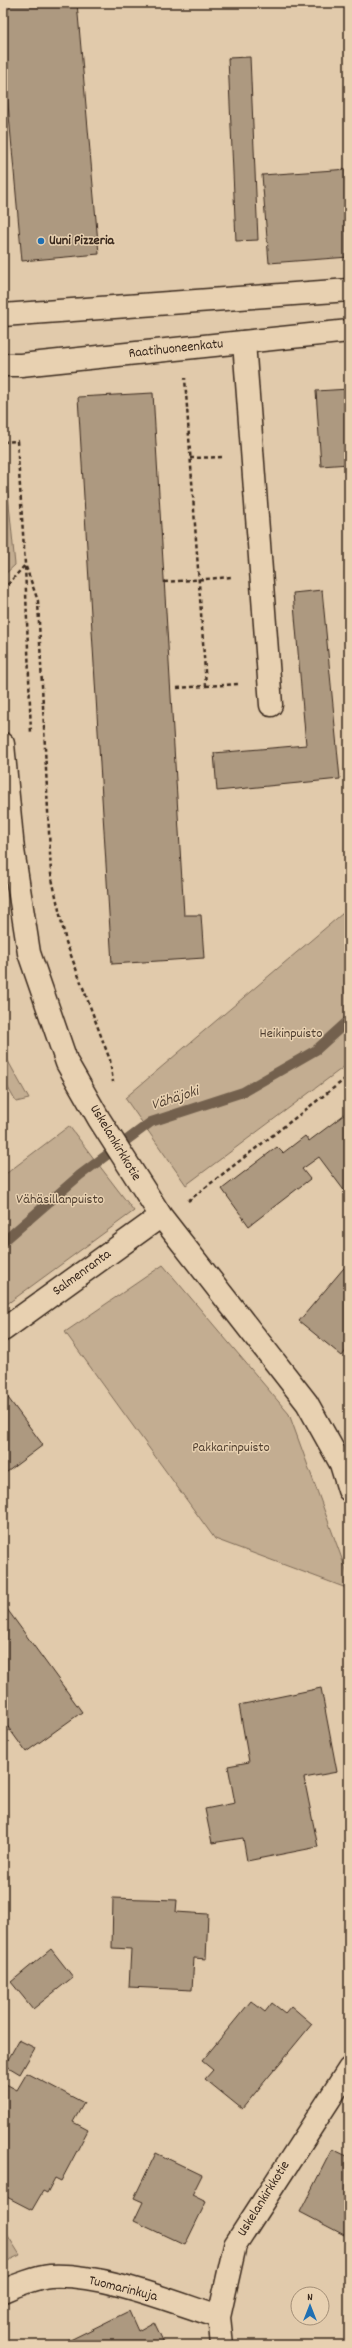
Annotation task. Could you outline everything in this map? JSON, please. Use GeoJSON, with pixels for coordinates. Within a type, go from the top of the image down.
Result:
{"type":"FeatureCollection","features":[{"type":"Feature","properties":{"kind":"street"},"geometry":{"type":"LineString","coordinates":[[3,315],[349,290]]}},
{"type":"Feature","properties":{"kind":"street","name":"Raatihuoneenkatu"},"geometry":{"type":"LineString","coordinates":[[3,365],[21,365],[349,331]]}},
{"type":"Feature","properties":{"kind":"street"},"geometry":{"type":"LineString","coordinates":[[244,342],[271,705]]}},
{"type":"Feature","properties":{"kind":"street","name":"Uskelankirkkotie"},"geometry":{"type":"LineString","coordinates":[[3,744],[13,850],[29,953],[67,1063],[99,1119],[139,1184],[161,1216],[307,1404],[341,1464],[349,1490]]}},
{"type":"Feature","properties":{"kind":"street","name":"Salmenranta"},"geometry":{"type":"LineString","coordinates":[[3,1330],[161,1216]]}},
{"type":"Feature","properties":{"kind":"street","name":"Uskelankirkkotie"},"geometry":{"type":"LineString","coordinates":[[222,2345],[219,2317],[235,2245],[349,2069]]}},
{"type":"Feature","properties":{"kind":"street","name":"Tuomarinkuja"},"geometry":{"type":"LineString","coordinates":[[3,2291],[49,2276],[95,2280],[143,2292],[219,2317]]}},
{"type":"Feature","properties":{"kind":"path"},"geometry":{"type":"LineString","coordinates":[[185,375],[206,686]]}},
{"type":"Feature","properties":{"kind":"path"},"geometry":{"type":"LineString","coordinates":[[3,442],[17,441],[25,564],[31,737]]}},
{"type":"Feature","properties":{"kind":"path"},"geometry":{"type":"LineString","coordinates":[[190,458],[229,457]]}},
{"type":"Feature","properties":{"kind":"path"},"geometry":{"type":"LineString","coordinates":[[3,590],[25,564]]}},
{"type":"Feature","properties":{"kind":"path"},"geometry":{"type":"LineString","coordinates":[[25,564],[38,601],[51,874],[66,942],[110,1060],[114,1090]]}},
{"type":"Feature","properties":{"kind":"path"},"geometry":{"type":"LineString","coordinates":[[164,582],[238,577]]}},
{"type":"Feature","properties":{"kind":"path"},"geometry":{"type":"LineString","coordinates":[[177,688],[246,684]]}},
{"type":"Feature","properties":{"kind":"path"},"geometry":{"type":"LineString","coordinates":[[184,1204],[349,1076]]}},
{"type":"Feature","properties":{"kind":"green space"},"geometry":{"type":"Polygon","coordinates":[[[3,462],[5,463],[15,565],[3,576],[3,462]]]}},
{"type":"Feature","properties":{"kind":"green space","name":"Heikinpuisto"},"geometry":{"type":"Polygon","coordinates":[[[349,908],[349,1063],[186,1185],[125,1098],[349,908]]]}},
{"type":"Feature","properties":{"kind":"green space"},"geometry":{"type":"Polygon","coordinates":[[[3,1052],[29,1099],[16,1102],[3,1079],[3,1052]]]}},
{"type":"Feature","properties":{"kind":"green space","name":"Vähäsillanpuisto"},"geometry":{"type":"Polygon","coordinates":[[[69,1126],[134,1211],[3,1307],[3,1176],[69,1126]]]}},
{"type":"Feature","properties":{"kind":"green space","name":"Pakkarinpuisto"},"geometry":{"type":"Polygon","coordinates":[[[163,1265],[289,1414],[349,1578],[349,1589],[215,1539],[65,1332],[163,1265]]]}},
{"type":"Feature","properties":{"kind":"green space"},"geometry":{"type":"Polygon","coordinates":[[[3,2228],[20,2255],[3,2263],[3,2228]]]}},
{"type":"Feature","properties":{"kind":"building"},"geometry":{"type":"Polygon","coordinates":[[[3,3],[77,3],[99,254],[22,261],[3,48],[3,3]]]}},
{"type":"Feature","properties":{"kind":"building"},"geometry":{"type":"Polygon","coordinates":[[[250,57],[258,240],[236,241],[228,58],[250,57]]]}},
{"type":"Feature","properties":{"kind":"building"},"geometry":{"type":"Polygon","coordinates":[[[349,169],[349,257],[269,263],[262,175],[349,169]]]}},
{"type":"Feature","properties":{"kind":"building"},"geometry":{"type":"Polygon","coordinates":[[[349,389],[349,464],[321,466],[316,391],[349,389]]]}},
{"type":"Feature","properties":{"kind":"building"},"geometry":{"type":"Polygon","coordinates":[[[153,393],[184,915],[201,915],[204,958],[112,964],[78,397],[153,393]]]}},
{"type":"Feature","properties":{"kind":"building"},"geometry":{"type":"Polygon","coordinates":[[[322,590],[340,779],[217,791],[214,753],[306,745],[293,593],[322,590]]]}},
{"type":"Feature","properties":{"kind":"building"},"geometry":{"type":"Polygon","coordinates":[[[349,1111],[349,1197],[319,1157],[302,1169],[310,1179],[249,1226],[222,1189],[277,1147],[283,1153],[305,1136],[309,1141],[349,1111]]]}},
{"type":"Feature","properties":{"kind":"building"},"geometry":{"type":"Polygon","coordinates":[[[349,1262],[349,1347],[342,1356],[299,1321],[349,1262]]]}},
{"type":"Feature","properties":{"kind":"building"},"geometry":{"type":"Polygon","coordinates":[[[3,1391],[43,1445],[3,1475],[3,1391]]]}},
{"type":"Feature","properties":{"kind":"building"},"geometry":{"type":"Polygon","coordinates":[[[7,1609],[82,1712],[26,1752],[3,1720],[3,1612],[7,1609]]]}},
{"type":"Feature","properties":{"kind":"building"},"geometry":{"type":"Polygon","coordinates":[[[321,1688],[337,1772],[304,1778],[318,1847],[247,1861],[243,1838],[212,1843],[205,1809],[235,1803],[228,1766],[249,1762],[239,1705],[321,1688]]]}},
{"type":"Feature","properties":{"kind":"building"},"geometry":{"type":"Polygon","coordinates":[[[113,1898],[177,1900],[176,1912],[208,1914],[206,1959],[194,1958],[192,1990],[129,1987],[131,1949],[112,1948],[113,1898]]]}},
{"type":"Feature","properties":{"kind":"building"},"geometry":{"type":"Polygon","coordinates":[[[51,1949],[73,1977],[33,2009],[11,1982],[51,1949]]]}},
{"type":"Feature","properties":{"kind":"building"},"geometry":{"type":"Polygon","coordinates":[[[251,2001],[265,2012],[272,2003],[285,2013],[291,2006],[312,2024],[242,2109],[205,2079],[213,2070],[202,2061],[251,2001]]]}},
{"type":"Feature","properties":{"kind":"building"},"geometry":{"type":"Polygon","coordinates":[[[19,2040],[35,2048],[20,2074],[5,2065],[19,2040]]]}},
{"type":"Feature","properties":{"kind":"building"},"geometry":{"type":"Polygon","coordinates":[[[27,2073],[84,2103],[73,2122],[88,2130],[61,2181],[55,2178],[47,2193],[43,2191],[32,2210],[3,2195],[3,2090],[6,2084],[17,2090],[27,2073]]]}},
{"type":"Feature","properties":{"kind":"building"},"geometry":{"type":"Polygon","coordinates":[[[332,2149],[349,2157],[348,2237],[300,2212],[332,2149]]]}},
{"type":"Feature","properties":{"kind":"building"},"geometry":{"type":"Polygon","coordinates":[[[156,2153],[202,2175],[192,2195],[206,2202],[185,2245],[134,2221],[143,2202],[134,2198],[156,2153]]]}},
{"type":"Feature","properties":{"kind":"building"},"geometry":{"type":"Polygon","coordinates":[[[129,2311],[138,2331],[154,2322],[165,2345],[60,2345],[129,2311]]]}},
{"type":"Feature","properties":{"kind":"waterway","name":"Vähäjoki"},"geometry":{"type":"LineString","coordinates":[[3,1242],[80,1175],[151,1122],[243,1092],[316,1050],[349,1020]]}},
{"type":"Feature","properties":{"kind":"place","name":"Uuni Pizzeria"},"geometry":{"type":"Point","coordinates":[41,241]}}]}
